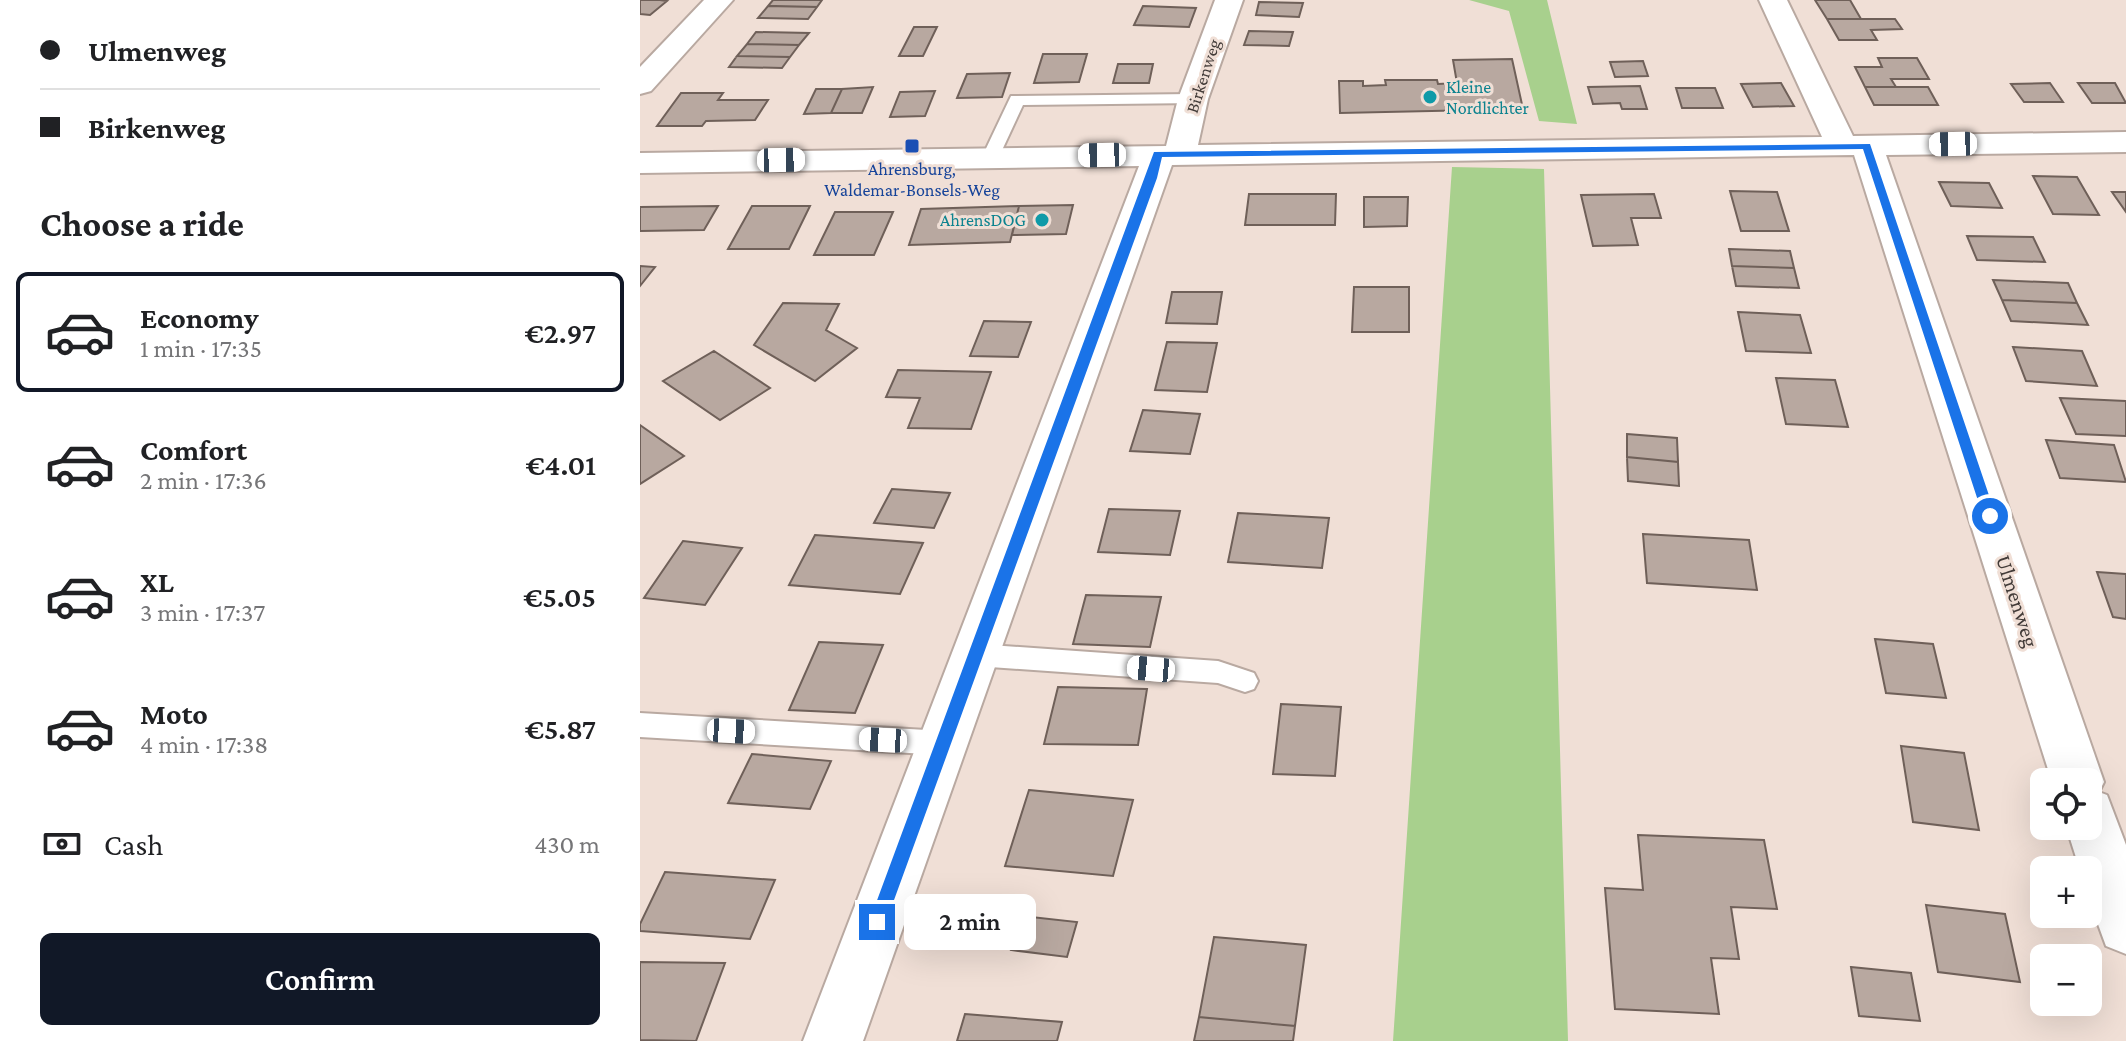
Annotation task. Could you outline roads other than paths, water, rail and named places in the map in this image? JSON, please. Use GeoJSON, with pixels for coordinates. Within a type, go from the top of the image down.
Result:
{"type":"FeatureCollection","features":[{"type":"Feature","properties":{"kind":"street"},"geometry":{"type":"LineString","coordinates":[[640,85],[719,0]]}},
{"type":"Feature","properties":{"kind":"street","name":"Birkenweg"},"geometry":{"type":"LineString","coordinates":[[833,1041],[1152,178],[1169,154],[1193,99],[1229,0]]}},
{"type":"Feature","properties":{"kind":"street","name":"Ulmenweg"},"geometry":{"type":"LineString","coordinates":[[1773,0],[1854,146],[2073,768]]}},
{"type":"Feature","properties":{"kind":"street"},"geometry":{"type":"LineString","coordinates":[[640,163],[2126,142]]}},
{"type":"Feature","properties":{"kind":"street"},"geometry":{"type":"LineString","coordinates":[[2097,840],[2126,927]]}},
{"type":"Feature","properties":{"kind":"lane"},"geometry":{"type":"LineString","coordinates":[[991,157],[1017,100],[1193,99]]}},
{"type":"Feature","properties":{"kind":"lane"},"geometry":{"type":"LineString","coordinates":[[976,655],[1218,672],[1245,681]]}},
{"type":"Feature","properties":{"kind":"lane"},"geometry":{"type":"LineString","coordinates":[[640,725],[943,743]]}},
{"type":"Feature","properties":{"kind":"place","name":"Kleine Nordlichter"},"geometry":{"type":"Point","coordinates":[1430,97]}},
{"type":"Feature","properties":{"kind":"place","name":"Ahrensburg, Waldemar-Bonsels-Weg"},"geometry":{"type":"Point","coordinates":[912,146]}},
{"type":"Feature","properties":{"kind":"place","name":"AhrensDOG"},"geometry":{"type":"Point","coordinates":[1042,220]}}]}
